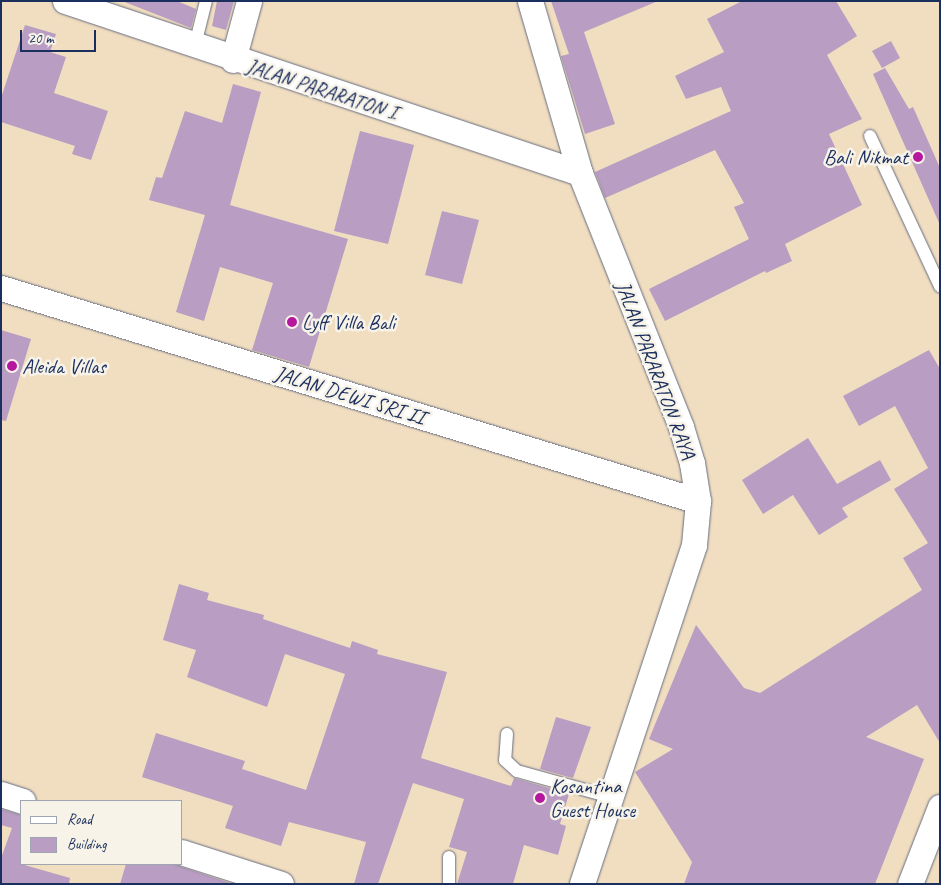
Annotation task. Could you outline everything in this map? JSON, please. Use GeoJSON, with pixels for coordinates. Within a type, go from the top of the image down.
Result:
{"type":"FeatureCollection","features":[{"type":"Feature","properties":{"kind":"street","name":"JALAN PARARATON I"},"geometry":{"type":"LineString","coordinates":[[65,1],[195,45],[233,60],[580,173]]}},
{"type":"Feature","properties":{"kind":"street"},"geometry":{"type":"LineString","coordinates":[[233,60],[249,1]]}},
{"type":"Feature","properties":{"kind":"street","name":"JALAN PARARATON RAYA"},"geometry":{"type":"LineString","coordinates":[[530,1],[580,173],[681,427],[692,463],[698,501],[694,545],[582,884]]}},
{"type":"Feature","properties":{"kind":"street","name":"JALAN DEWI SRI II"},"geometry":{"type":"LineString","coordinates":[[1,288],[698,501]]}},
{"type":"Feature","properties":{"kind":"street"},"geometry":{"type":"LineString","coordinates":[[1,794],[20,800]]}},
{"type":"Feature","properties":{"kind":"street"},"geometry":{"type":"LineString","coordinates":[[910,884],[940,807]]}},
{"type":"Feature","properties":{"kind":"street"},"geometry":{"type":"LineString","coordinates":[[182,852],[236,877],[281,884]]}},
{"type":"Feature","properties":{"kind":"lane"},"geometry":{"type":"LineString","coordinates":[[195,45],[206,1]]}},
{"type":"Feature","properties":{"kind":"lane"},"geometry":{"type":"LineString","coordinates":[[870,136],[940,286]]}},
{"type":"Feature","properties":{"kind":"lane"},"geometry":{"type":"LineString","coordinates":[[508,734],[505,760],[517,771],[611,797]]}},
{"type":"Feature","properties":{"kind":"lane"},"geometry":{"type":"LineString","coordinates":[[449,857],[449,884]]}},
{"type":"Feature","properties":{"kind":"building"},"geometry":{"type":"Polygon","coordinates":[[[122,1],[177,1],[196,9],[191,28],[122,1]]]}},
{"type":"Feature","properties":{"kind":"building"},"geometry":{"type":"Polygon","coordinates":[[[217,1],[234,1],[226,30],[212,26],[217,1]]]}},
{"type":"Feature","properties":{"kind":"building"},"geometry":{"type":"Polygon","coordinates":[[[551,1],[658,1],[584,32],[615,124],[585,134],[561,56],[569,54],[551,1]]]}},
{"type":"Feature","properties":{"kind":"building"},"geometry":{"type":"Polygon","coordinates":[[[742,1],[836,1],[857,36],[827,55],[862,119],[829,134],[862,205],[785,244],[792,261],[766,273],[765,271],[665,321],[649,289],[749,239],[734,207],[744,203],[715,150],[605,198],[595,172],[731,111],[721,87],[686,99],[675,76],[724,52],[707,19],[742,1]]]}},
{"type":"Feature","properties":{"kind":"building"},"geometry":{"type":"Polygon","coordinates":[[[25,25],[56,34],[50,52],[66,57],[54,93],[108,111],[91,160],[72,154],[75,146],[1,122],[1,98],[25,25]]]}},
{"type":"Feature","properties":{"kind":"building"},"geometry":{"type":"Polygon","coordinates":[[[891,41],[900,58],[882,68],[872,51],[891,41]]]}},
{"type":"Feature","properties":{"kind":"building"},"geometry":{"type":"Polygon","coordinates":[[[885,68],[909,109],[913,107],[940,168],[940,225],[873,74],[885,68]]]}},
{"type":"Feature","properties":{"kind":"building"},"geometry":{"type":"Polygon","coordinates":[[[233,84],[261,92],[230,205],[348,239],[309,367],[252,350],[273,283],[220,267],[204,321],[176,312],[205,215],[149,200],[156,177],[162,178],[185,111],[222,123],[233,84]]]}},
{"type":"Feature","properties":{"kind":"building"},"geometry":{"type":"Polygon","coordinates":[[[360,131],[414,145],[388,244],[334,231],[360,131]]]}},
{"type":"Feature","properties":{"kind":"building"},"geometry":{"type":"Polygon","coordinates":[[[442,211],[479,220],[462,284],[425,275],[442,211]]]}},
{"type":"Feature","properties":{"kind":"building","name":"Aleida Villas"},"geometry":{"type":"Polygon","coordinates":[[[1,330],[31,339],[6,421],[1,420],[1,330]]]}},
{"type":"Feature","properties":{"kind":"building"},"geometry":{"type":"Polygon","coordinates":[[[929,350],[940,369],[940,743],[917,705],[866,737],[924,759],[875,884],[684,884],[692,862],[635,772],[673,749],[649,739],[696,625],[744,688],[760,693],[922,590],[903,558],[928,543],[894,489],[928,468],[895,406],[859,426],[843,396],[929,350]]]}},
{"type":"Feature","properties":{"kind":"building"},"geometry":{"type":"Polygon","coordinates":[[[808,438],[837,484],[880,460],[891,480],[842,508],[848,517],[819,535],[793,495],[763,514],[742,480],[808,438]]]}},
{"type":"Feature","properties":{"kind":"building"},"geometry":{"type":"Polygon","coordinates":[[[179,584],[209,593],[207,600],[264,615],[263,619],[350,648],[352,641],[378,650],[377,654],[447,672],[421,758],[511,786],[514,778],[569,794],[560,824],[566,826],[558,855],[524,845],[513,884],[457,884],[467,852],[449,847],[464,799],[413,783],[378,884],[354,884],[366,842],[289,822],[281,846],[225,828],[233,806],[142,777],[156,733],[245,761],[242,769],[306,790],[345,674],[285,654],[267,707],[187,677],[196,650],[163,640],[179,584]]]}},
{"type":"Feature","properties":{"kind":"building"},"geometry":{"type":"Polygon","coordinates":[[[556,717],[591,727],[573,778],[540,769],[556,717]]]}},
{"type":"Feature","properties":{"kind":"building"},"geometry":{"type":"Polygon","coordinates":[[[1,809],[20,815],[20,865],[70,878],[69,884],[1,884],[1,858],[12,828],[1,825],[1,809]]]}},
{"type":"Feature","properties":{"kind":"building"},"geometry":{"type":"Polygon","coordinates":[[[126,865],[176,865],[233,884],[120,884],[126,865]]]}},
{"type":"Feature","properties":{"kind":"place","name":"Bali Nikmat"},"geometry":{"type":"Point","coordinates":[918,157]}},
{"type":"Feature","properties":{"kind":"place","name":"Lyff Villa Bali"},"geometry":{"type":"Point","coordinates":[292,322]}},
{"type":"Feature","properties":{"kind":"place","name":"Aleida Villas"},"geometry":{"type":"Point","coordinates":[12,366]}},
{"type":"Feature","properties":{"kind":"place","name":"Kosantina Guest House"},"geometry":{"type":"Point","coordinates":[540,798]}}]}
